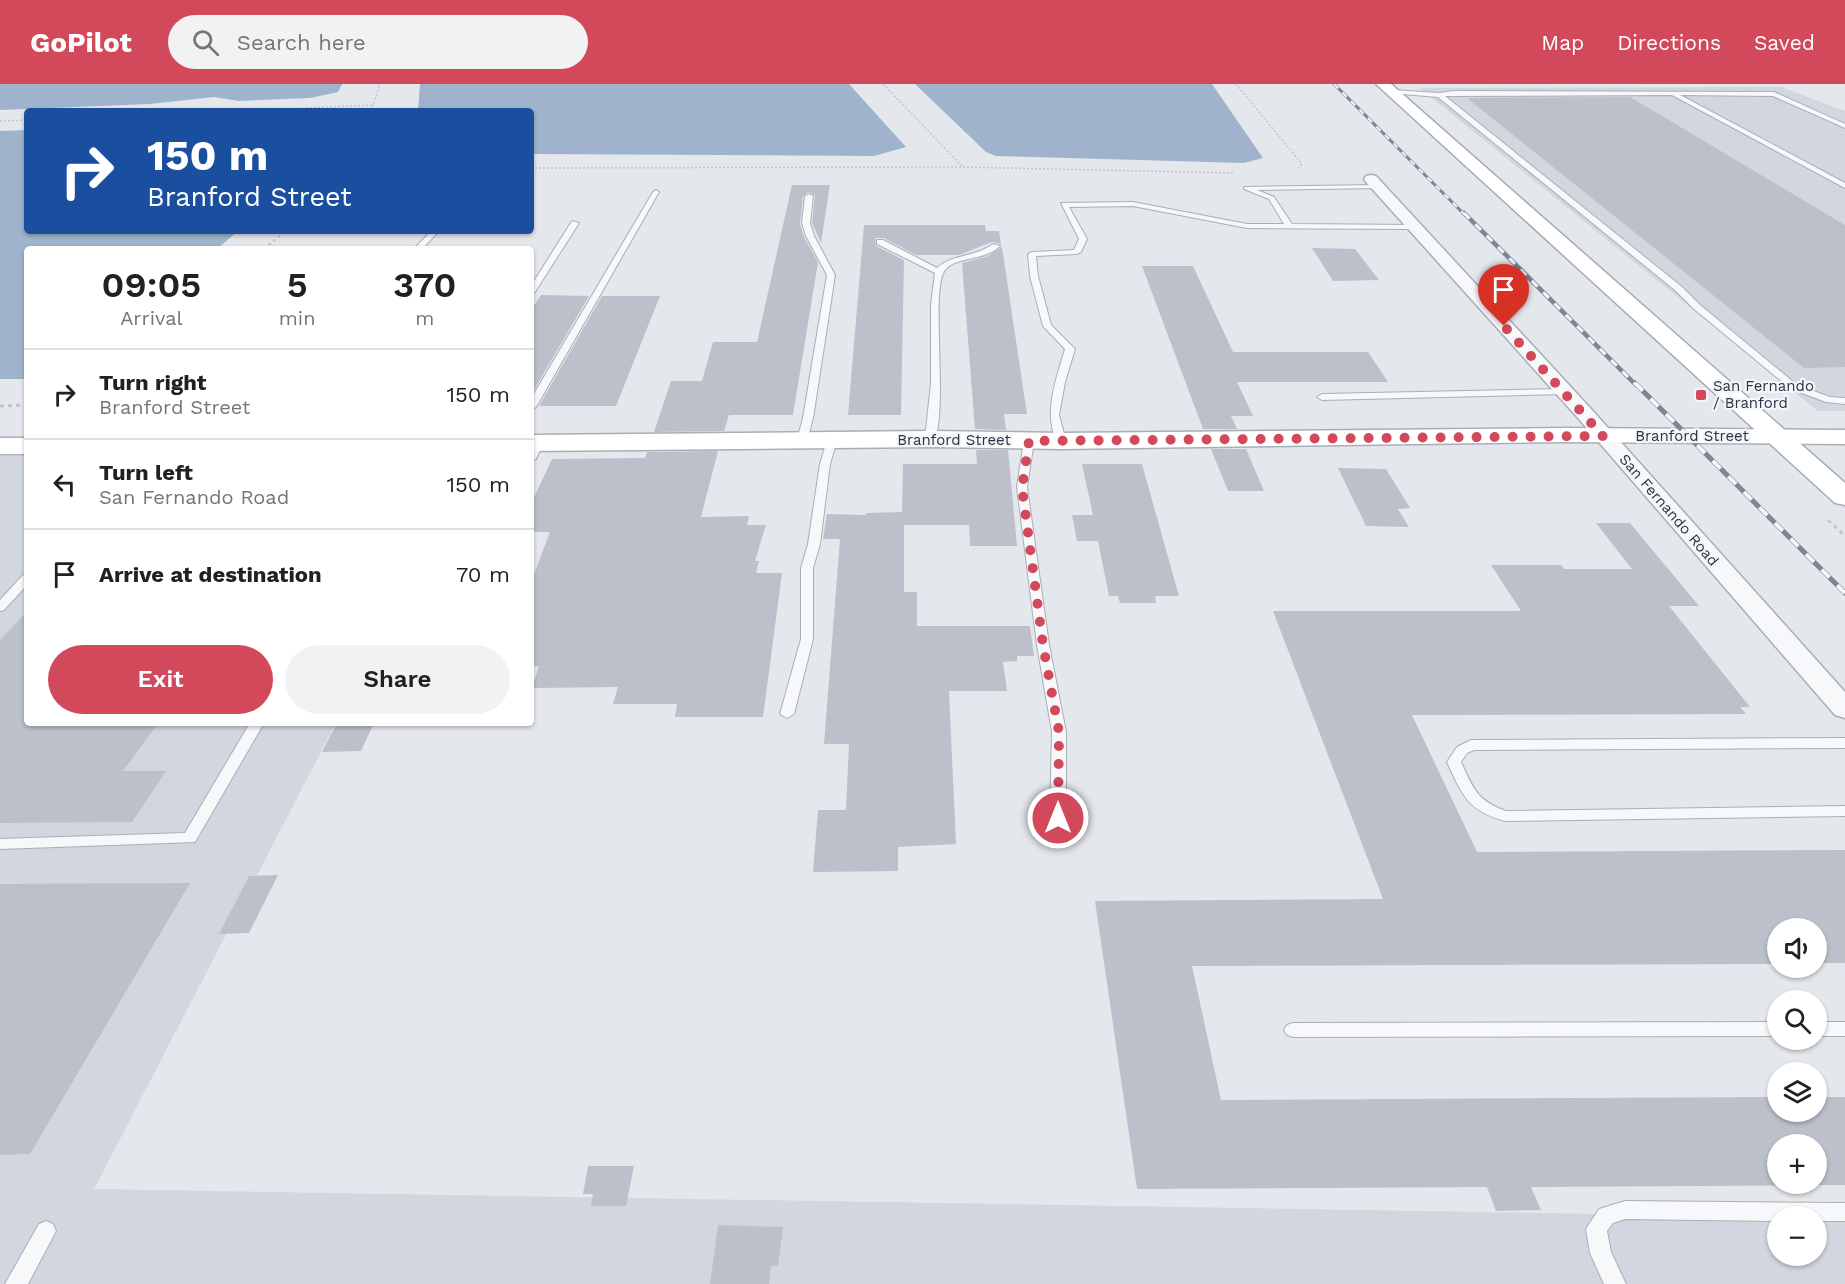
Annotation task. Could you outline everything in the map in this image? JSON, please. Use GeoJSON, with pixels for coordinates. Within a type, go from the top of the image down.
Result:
{"type":"FeatureCollection","features":[{"type":"Feature","properties":{"kind":"main road"},"geometry":{"type":"LineString","coordinates":[[1388,88],[1845,497]]}},
{"type":"Feature","properties":{"kind":"main road","name":"Branford Street"},"geometry":{"type":"LineString","coordinates":[[534,449],[802,440],[1845,437]]}},
{"type":"Feature","properties":{"kind":"main road"},"geometry":{"type":"LineString","coordinates":[[0,446],[24,446]]}},
{"type":"Feature","properties":{"kind":"street","name":"San Fernando Road"},"geometry":{"type":"LineString","coordinates":[[1375,183],[1845,710]]}},
{"type":"Feature","properties":{"kind":"lane"},"geometry":{"type":"LineString","coordinates":[[1388,88],[1440,95],[1453,93],[1774,94],[1845,126]]}},
{"type":"Feature","properties":{"kind":"lane"},"geometry":{"type":"LineString","coordinates":[[1673,93],[1845,186]]}},
{"type":"Feature","properties":{"kind":"lane"},"geometry":{"type":"LineString","coordinates":[[1440,95],[1679,289],[1697,307],[1794,387],[1829,400],[1845,401]]}},
{"type":"Feature","properties":{"kind":"lane"},"geometry":{"type":"LineString","coordinates":[[1289,226],[1272,198],[1246,188],[1248,186],[1375,183]]}},
{"type":"Feature","properties":{"kind":"lane"},"geometry":{"type":"LineString","coordinates":[[534,402],[656,192]]}},
{"type":"Feature","properties":{"kind":"lane"},"geometry":{"type":"LineString","coordinates":[[802,440],[808,418],[831,275],[810,236],[806,223],[809,196]]}},
{"type":"Feature","properties":{"kind":"lane"},"geometry":{"type":"LineString","coordinates":[[1061,441],[1054,415],[1060,382],[1070,349],[1047,326],[1034,276],[1032,254],[1077,252],[1083,239],[1064,205],[1133,204],[1247,226],[1415,227]]}},
{"type":"Feature","properties":{"kind":"lane"},"geometry":{"type":"LineString","coordinates":[[534,287],[575,223]]}},
{"type":"Feature","properties":{"kind":"lane"},"geometry":{"type":"LineString","coordinates":[[421,246],[432,234]]}},
{"type":"Feature","properties":{"kind":"lane"},"geometry":{"type":"LineString","coordinates":[[880,242],[938,272]]}},
{"type":"Feature","properties":{"kind":"lane"},"geometry":{"type":"LineString","coordinates":[[930,439],[936,382],[935,298],[938,272],[943,266],[979,256],[996,246]]}},
{"type":"Feature","properties":{"kind":"lane"},"geometry":{"type":"LineString","coordinates":[[1322,397],[1563,392]]}},
{"type":"Feature","properties":{"kind":"lane"},"geometry":{"type":"LineString","coordinates":[[788,714],[807,639],[807,568],[814,544],[825,464],[832,440]]}},
{"type":"Feature","properties":{"kind":"lane"},"geometry":{"type":"LineString","coordinates":[[1029,441],[1022,488],[1043,645],[1059,732],[1058,818]]}},
{"type":"Feature","properties":{"kind":"lane"},"geometry":{"type":"LineString","coordinates":[[0,607],[24,581]]}},
{"type":"Feature","properties":{"kind":"lane"},"geometry":{"type":"LineString","coordinates":[[0,844],[190,838],[255,726]]}},
{"type":"Feature","properties":{"kind":"lane"},"geometry":{"type":"LineString","coordinates":[[1845,743],[1471,745],[1462,750],[1454,762],[1472,801],[1480,807],[1505,816],[1845,811]]}},
{"type":"Feature","properties":{"kind":"lane"},"geometry":{"type":"LineString","coordinates":[[1293,1030],[1767,1029]]}},
{"type":"Feature","properties":{"kind":"lane"},"geometry":{"type":"LineString","coordinates":[[1827,1029],[1845,1029]]}},
{"type":"Feature","properties":{"kind":"lane"},"geometry":{"type":"LineString","coordinates":[[1615,1284],[1601,1253],[1596,1229],[1606,1216],[1625,1210],[1845,1212]]}},
{"type":"Feature","properties":{"kind":"lane"},"geometry":{"type":"LineString","coordinates":[[16,1284],[46,1231]]}},
{"type":"Feature","properties":{"kind":"path"},"geometry":{"type":"LineString","coordinates":[[372,108],[380,84]]}},
{"type":"Feature","properties":{"kind":"path"},"geometry":{"type":"LineString","coordinates":[[883,84],[962,167]]}},
{"type":"Feature","properties":{"kind":"path"},"geometry":{"type":"LineString","coordinates":[[1236,84],[1302,164],[1297,169]]}},
{"type":"Feature","properties":{"kind":"path"},"geometry":{"type":"LineString","coordinates":[[304,108],[373,105]]}},
{"type":"Feature","properties":{"kind":"path"},"geometry":{"type":"LineString","coordinates":[[0,121],[24,120]]}},
{"type":"Feature","properties":{"kind":"path"},"geometry":{"type":"LineString","coordinates":[[534,168],[962,167],[1245,173]]}},
{"type":"Feature","properties":{"kind":"path"},"geometry":{"type":"LineString","coordinates":[[268,246],[282,234]]}},
{"type":"Feature","properties":{"kind":"path"},"geometry":{"type":"LineString","coordinates":[[0,406],[24,405]]}},
{"type":"Feature","properties":{"kind":"shaded area"},"geometry":{"type":"Polygon","coordinates":[[[1781,87],[1845,111],[1845,411],[1818,411],[1420,88],[1781,87]]]}},
{"type":"Feature","properties":{"kind":"shaded area"},"geometry":{"type":"Polygon","coordinates":[[[0,456],[24,456],[24,726],[334,726],[94,1189],[1767,1217],[1767,1266],[1827,1266],[1827,1218],[1845,1218],[1845,1284],[0,1284],[0,456]]]}},
{"type":"Feature","properties":{"kind":"water"},"geometry":{"type":"Polygon","coordinates":[[[0,84],[342,84],[338,92],[310,98],[239,101],[214,97],[150,104],[0,110],[0,84]]]}},
{"type":"Feature","properties":{"kind":"water"},"geometry":{"type":"Polygon","coordinates":[[[420,84],[849,84],[906,147],[874,156],[534,154],[534,108],[418,108],[420,84]]]}},
{"type":"Feature","properties":{"kind":"water"},"geometry":{"type":"Polygon","coordinates":[[[915,84],[1212,84],[1263,158],[1244,163],[996,156],[986,152],[915,84]]]}},
{"type":"Feature","properties":{"kind":"water"},"geometry":{"type":"Polygon","coordinates":[[[24,130],[24,234],[234,234],[220,246],[24,246],[24,379],[0,379],[0,131],[24,130]]]}},
{"type":"Feature","properties":{"kind":"building"},"geometry":{"type":"Polygon","coordinates":[[[1630,97],[1845,225],[1845,367],[1804,368],[1467,98],[1630,97]]]}},
{"type":"Feature","properties":{"kind":"building"},"geometry":{"type":"Polygon","coordinates":[[[792,185],[830,185],[821,243],[812,223],[815,195],[808,192],[803,196],[800,224],[804,237],[818,262],[793,415],[729,415],[724,431],[654,432],[671,381],[702,381],[713,342],[757,342],[792,185]]]}},
{"type":"Feature","properties":{"kind":"building"},"geometry":{"type":"Polygon","coordinates":[[[864,225],[985,225],[986,231],[999,231],[1001,244],[992,242],[959,255],[916,255],[884,238],[875,238],[876,246],[904,260],[901,415],[848,415],[864,225]]]}},
{"type":"Feature","properties":{"kind":"building"},"geometry":{"type":"Polygon","coordinates":[[[1002,247],[1027,414],[1004,414],[1006,430],[975,429],[962,263],[988,256],[1002,247]]]}},
{"type":"Feature","properties":{"kind":"building"},"geometry":{"type":"Polygon","coordinates":[[[1312,248],[1355,249],[1379,280],[1333,281],[1312,248]]]}},
{"type":"Feature","properties":{"kind":"building"},"geometry":{"type":"Polygon","coordinates":[[[1142,266],[1193,266],[1233,352],[1368,352],[1388,382],[1237,382],[1253,416],[1231,416],[1237,429],[1203,429],[1142,266]]]}},
{"type":"Feature","properties":{"kind":"building"},"geometry":{"type":"Polygon","coordinates":[[[541,295],[589,296],[534,390],[534,306],[541,295]]]}},
{"type":"Feature","properties":{"kind":"building"},"geometry":{"type":"Polygon","coordinates":[[[602,296],[660,296],[616,406],[539,406],[602,296]]]}},
{"type":"Feature","properties":{"kind":"building"},"geometry":{"type":"Polygon","coordinates":[[[1211,449],[1246,449],[1264,491],[1228,491],[1211,449]]]}},
{"type":"Feature","properties":{"kind":"building"},"geometry":{"type":"Polygon","coordinates":[[[976,450],[1008,450],[1017,546],[970,546],[969,525],[904,525],[904,592],[917,592],[917,626],[1030,626],[1034,656],[1017,656],[1017,661],[1003,662],[1007,691],[949,691],[956,844],[898,847],[898,871],[813,872],[818,810],[846,810],[849,744],[824,744],[840,539],[823,539],[827,514],[866,515],[866,513],[902,512],[903,464],[977,464],[976,450]]]}},
{"type":"Feature","properties":{"kind":"building"},"geometry":{"type":"Polygon","coordinates":[[[718,451],[701,517],[749,516],[747,525],[766,525],[755,561],[759,561],[756,573],[782,573],[763,717],[675,717],[677,704],[613,704],[618,687],[534,688],[539,666],[534,667],[534,574],[550,532],[534,532],[534,498],[552,459],[645,458],[647,452],[718,451]]]}},
{"type":"Feature","properties":{"kind":"building"},"geometry":{"type":"Polygon","coordinates":[[[1082,464],[1142,464],[1179,596],[1155,596],[1156,603],[1120,603],[1118,596],[1109,596],[1098,541],[1077,541],[1072,515],[1093,515],[1082,464]]]}},
{"type":"Feature","properties":{"kind":"building"},"geometry":{"type":"Polygon","coordinates":[[[1338,468],[1386,469],[1410,508],[1398,509],[1409,527],[1366,526],[1338,468]]]}},
{"type":"Feature","properties":{"kind":"building"},"geometry":{"type":"Polygon","coordinates":[[[1596,523],[1630,523],[1699,606],[1669,606],[1750,707],[1740,707],[1746,714],[1412,715],[1477,852],[1845,850],[1845,963],[1827,963],[1827,918],[1767,918],[1767,964],[1192,966],[1221,1100],[1767,1097],[1767,1122],[1827,1122],[1827,1097],[1845,1097],[1845,1185],[1827,1185],[1827,1134],[1767,1134],[1767,1185],[1531,1187],[1541,1210],[1496,1211],[1487,1187],[1137,1189],[1095,901],[1383,899],[1273,611],[1521,611],[1491,565],[1561,565],[1564,569],[1632,569],[1596,523]]]}},
{"type":"Feature","properties":{"kind":"building"},"geometry":{"type":"Polygon","coordinates":[[[24,615],[24,726],[156,726],[123,771],[166,771],[132,822],[0,823],[0,640],[24,615]]]}},
{"type":"Feature","properties":{"kind":"building"},"geometry":{"type":"Polygon","coordinates":[[[335,726],[373,726],[361,751],[322,752],[335,726]]]}},
{"type":"Feature","properties":{"kind":"building"},"geometry":{"type":"Polygon","coordinates":[[[278,875],[249,933],[219,934],[249,876],[278,875]]]}},
{"type":"Feature","properties":{"kind":"building"},"geometry":{"type":"Polygon","coordinates":[[[190,883],[30,1154],[0,1155],[0,884],[190,883]]]}},
{"type":"Feature","properties":{"kind":"building"},"geometry":{"type":"Polygon","coordinates":[[[588,1166],[634,1166],[626,1206],[591,1206],[593,1194],[583,1194],[588,1166]]]}},
{"type":"Feature","properties":{"kind":"building"},"geometry":{"type":"Polygon","coordinates":[[[718,1225],[783,1227],[778,1266],[771,1266],[769,1284],[710,1284],[718,1225]]]}},
{"type":"Feature","properties":{"kind":"railway"},"geometry":{"type":"LineString","coordinates":[[1334,84],[1465,215]]}},
{"type":"Feature","properties":{"kind":"railway"},"geometry":{"type":"LineString","coordinates":[[1464,213],[1636,385]]}},
{"type":"Feature","properties":{"kind":"railway"},"geometry":{"type":"LineString","coordinates":[[1635,383],[1845,593]]}},
{"type":"Feature","properties":{"kind":"place","name":"San Fernando / Branford"},"geometry":{"type":"Point","coordinates":[1701,395]}},
{"type":"Feature","properties":{"kind":"route"},"geometry":{"type":"LineString","coordinates":[[1058,818],[1059,732],[1043,645],[1022,488],[1029,441],[1603,436],[1504,326]]}}]}
